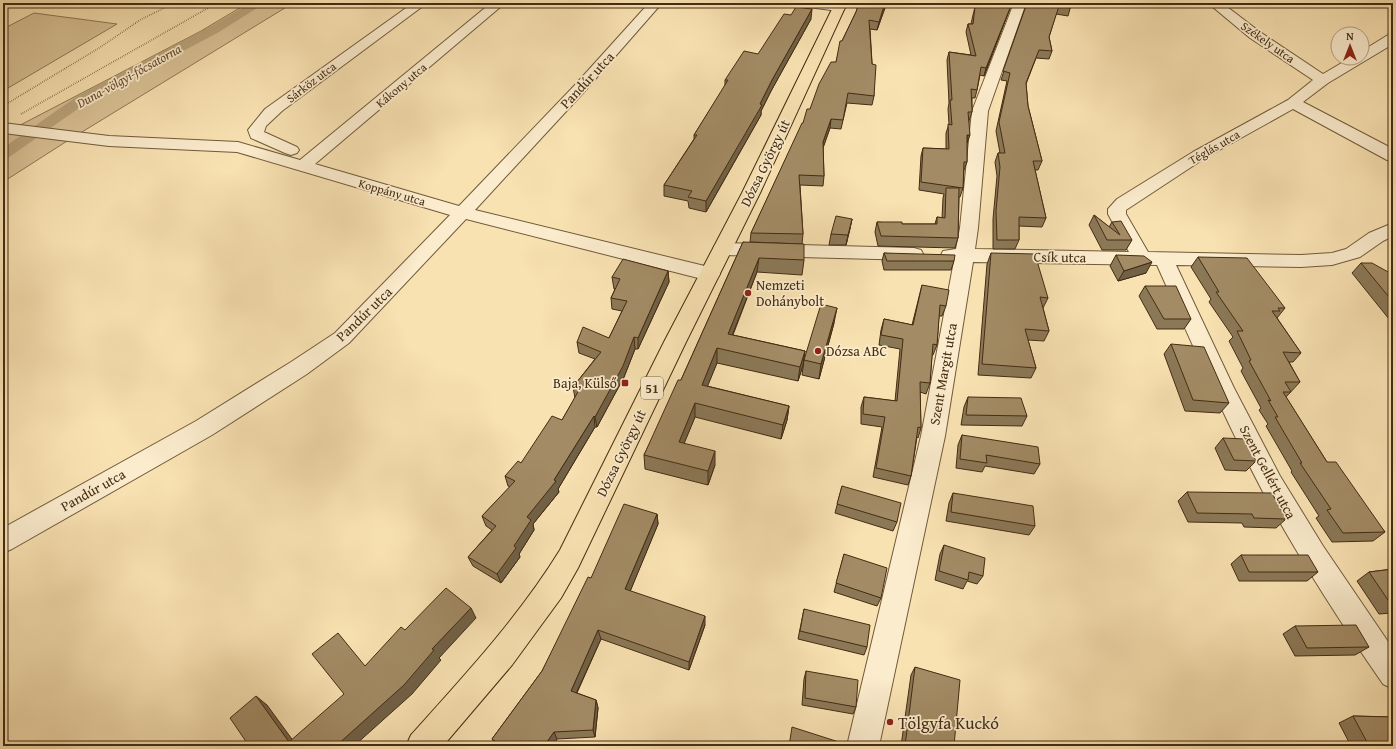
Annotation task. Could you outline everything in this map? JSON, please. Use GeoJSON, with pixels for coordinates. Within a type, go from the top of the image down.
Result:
{"type":"FeatureCollection","features":[{"type":"Feature","properties":{"kind":"main road","name":"Dózsa György út"},"geometry":{"type":"LineString","coordinates":[[429,743],[530,619],[562,571],[750,193],[840,5]]}},
{"type":"Feature","properties":{"kind":"street","name":"Sárköz utca"},"geometry":{"type":"LineString","coordinates":[[305,164],[298,153],[257,134],[256,130],[258,127],[273,111],[328,69],[421,3]]}},
{"type":"Feature","properties":{"kind":"street","name":"Kákony utca"},"geometry":{"type":"LineString","coordinates":[[305,164],[499,3]]}},
{"type":"Feature","properties":{"kind":"street","name":"Pandúr utca"},"geometry":{"type":"LineString","coordinates":[[3,541],[204,428],[299,368],[342,338],[579,89],[656,3]]}},
{"type":"Feature","properties":{"kind":"street"},"geometry":{"type":"LineString","coordinates":[[808,3],[840,5]]}},
{"type":"Feature","properties":{"kind":"street","name":"Szent Margit utca"},"geometry":{"type":"LineString","coordinates":[[863,746],[932,436],[969,228],[980,111],[993,71],[1020,3]]}},
{"type":"Feature","properties":{"kind":"street","name":"Székely utca"},"geometry":{"type":"LineString","coordinates":[[1214,3],[1255,35],[1323,80]]}},
{"type":"Feature","properties":{"kind":"street","name":"Téglás utca"},"geometry":{"type":"LineString","coordinates":[[1370,52],[1393,38]]}},
{"type":"Feature","properties":{"kind":"street","name":"Téglás utca"},"geometry":{"type":"LineString","coordinates":[[1152,258],[1117,214],[1117,209],[1123,203],[1199,156],[1293,103],[1323,80],[1346,66]]}},
{"type":"Feature","properties":{"kind":"street"},"geometry":{"type":"LineString","coordinates":[[1293,103],[1339,126],[1393,156]]}},
{"type":"Feature","properties":{"kind":"street","name":"Koppány utca"},"geometry":{"type":"LineString","coordinates":[[9,125],[109,142],[238,147],[305,164],[462,213],[710,274]]}},
{"type":"Feature","properties":{"kind":"street","name":"Csík utca"},"geometry":{"type":"LineString","coordinates":[[722,249],[964,256],[1301,261],[1332,260],[1351,254],[1376,237],[1393,229]]}},
{"type":"Feature","properties":{"kind":"street"},"geometry":{"type":"LineString","coordinates":[[1351,254],[1368,266]]}},
{"type":"Feature","properties":{"kind":"street","name":"Szent Gellért utca"},"geometry":{"type":"LineString","coordinates":[[1152,258],[1289,513],[1356,620],[1393,674]]}},
{"type":"Feature","properties":{"kind":"path"},"geometry":{"type":"LineString","coordinates":[[3,106],[99,48],[140,20],[174,3]]}},
{"type":"Feature","properties":{"kind":"path"},"geometry":{"type":"LineString","coordinates":[[9,125],[217,3]]}},
{"type":"Feature","properties":{"kind":"shaded area"},"geometry":{"type":"Polygon","coordinates":[[[248,3],[293,3],[3,182],[3,134],[201,31],[248,3]]]}},
{"type":"Feature","properties":{"kind":"shaded area"},"geometry":{"type":"Polygon","coordinates":[[[34,13],[117,24],[3,91],[3,29],[34,13]]]}},
{"type":"Feature","properties":{"kind":"building"},"geometry":{"type":"Polygon","coordinates":[[[859,3],[885,3],[879,22],[869,20],[872,64],[876,65],[874,96],[848,93],[843,120],[831,119],[823,142],[824,176],[799,175],[803,234],[751,233],[803,123],[807,109],[810,109],[819,84],[831,62],[836,62],[840,41],[842,41],[859,3]]]}},
{"type":"Feature","properties":{"kind":"building"},"geometry":{"type":"Polygon","coordinates":[[[979,3],[1012,3],[986,68],[981,67],[977,90],[971,89],[972,112],[968,112],[970,135],[967,135],[967,162],[964,162],[963,188],[921,182],[923,148],[949,149],[948,124],[952,125],[950,100],[952,100],[949,52],[976,56],[968,24],[973,24],[975,7],[979,7],[979,3]]]}},
{"type":"Feature","properties":{"kind":"building"},"geometry":{"type":"Polygon","coordinates":[[[1027,3],[1072,3],[1071,8],[1059,6],[1049,37],[1052,51],[1039,50],[1026,83],[1028,106],[1042,161],[1033,161],[1046,218],[1019,217],[1019,240],[997,240],[996,211],[1000,167],[998,153],[1005,153],[999,122],[1010,73],[1003,71],[1027,3]]]}},
{"type":"Feature","properties":{"kind":"building"},"geometry":{"type":"Polygon","coordinates":[[[796,7],[812,9],[772,80],[760,104],[762,105],[706,201],[688,197],[692,191],[664,185],[697,135],[694,135],[728,80],[725,80],[744,51],[758,54],[784,14],[791,15],[796,7]]]}},
{"type":"Feature","properties":{"kind":"building"},"geometry":{"type":"Polygon","coordinates":[[[946,188],[959,188],[958,238],[881,236],[877,222],[937,224],[937,217],[945,218],[946,188]]]}},
{"type":"Feature","properties":{"kind":"building"},"geometry":{"type":"Polygon","coordinates":[[[1094,215],[1120,235],[1112,222],[1121,221],[1132,240],[1107,240],[1094,215]]]}},
{"type":"Feature","properties":{"kind":"building"},"geometry":{"type":"Polygon","coordinates":[[[836,216],[852,219],[848,235],[831,234],[836,216]]]}},
{"type":"Feature","properties":{"kind":"building"},"geometry":{"type":"Polygon","coordinates":[[[743,242],[804,244],[804,260],[759,258],[728,334],[805,351],[800,367],[717,348],[702,385],[789,406],[783,425],[695,403],[679,442],[715,451],[708,471],[644,455],[678,380],[681,380],[743,242]]]}},
{"type":"Feature","properties":{"kind":"building"},"geometry":{"type":"Polygon","coordinates":[[[884,253],[955,255],[954,261],[887,261],[884,253]]]}},
{"type":"Feature","properties":{"kind":"building"},"geometry":{"type":"Polygon","coordinates":[[[991,253],[1035,254],[1048,298],[1040,297],[1049,331],[1025,329],[1036,368],[982,364],[991,253]]]}},
{"type":"Feature","properties":{"kind":"building"},"geometry":{"type":"Polygon","coordinates":[[[1116,255],[1144,256],[1152,262],[1124,271],[1116,255]]]}},
{"type":"Feature","properties":{"kind":"building"},"geometry":{"type":"Polygon","coordinates":[[[1198,257],[1247,258],[1285,308],[1278,308],[1280,311],[1272,311],[1301,353],[1283,352],[1300,382],[1285,382],[1291,392],[1283,392],[1327,462],[1336,462],[1385,532],[1343,533],[1327,510],[1331,509],[1300,463],[1302,463],[1275,417],[1278,417],[1249,361],[1251,360],[1237,331],[1243,331],[1216,292],[1219,292],[1198,257]]]}},
{"type":"Feature","properties":{"kind":"building"},"geometry":{"type":"Polygon","coordinates":[[[623,259],[668,271],[638,338],[634,337],[623,366],[595,417],[594,416],[554,480],[556,481],[527,517],[531,520],[514,546],[516,548],[497,574],[468,557],[496,526],[482,516],[515,481],[505,476],[518,461],[521,463],[552,416],[562,420],[579,390],[573,387],[601,352],[577,342],[583,327],[609,338],[627,301],[611,298],[620,279],[612,277],[623,259]]]}},
{"type":"Feature","properties":{"kind":"building"},"geometry":{"type":"Polygon","coordinates":[[[1361,263],[1372,263],[1393,276],[1393,302],[1361,263]]]}},
{"type":"Feature","properties":{"kind":"building"},"geometry":{"type":"Polygon","coordinates":[[[922,285],[949,290],[946,306],[940,305],[937,345],[933,344],[930,383],[920,382],[921,428],[918,427],[911,476],[876,468],[885,417],[863,414],[864,397],[897,401],[903,339],[881,335],[884,319],[913,325],[922,285]]]}},
{"type":"Feature","properties":{"kind":"building"},"geometry":{"type":"Polygon","coordinates":[[[1145,286],[1176,286],[1191,319],[1164,319],[1145,286]]]}},
{"type":"Feature","properties":{"kind":"building"},"geometry":{"type":"Polygon","coordinates":[[[821,304],[837,308],[821,364],[804,360],[821,304]]]}},
{"type":"Feature","properties":{"kind":"building"},"geometry":{"type":"Polygon","coordinates":[[[1171,344],[1204,347],[1229,403],[1193,400],[1171,344]]]}},
{"type":"Feature","properties":{"kind":"building"},"geometry":{"type":"Polygon","coordinates":[[[968,397],[1021,398],[1027,416],[966,415],[968,397]]]}},
{"type":"Feature","properties":{"kind":"building"},"geometry":{"type":"Polygon","coordinates":[[[962,435],[1038,447],[1040,464],[986,455],[987,463],[960,459],[962,435]]]}},
{"type":"Feature","properties":{"kind":"building"},"geometry":{"type":"Polygon","coordinates":[[[1223,438],[1245,439],[1256,461],[1234,460],[1223,438]]]}},
{"type":"Feature","properties":{"kind":"building"},"geometry":{"type":"Polygon","coordinates":[[[842,486],[901,503],[897,522],[837,504],[842,486]]]}},
{"type":"Feature","properties":{"kind":"building"},"geometry":{"type":"Polygon","coordinates":[[[1187,492],[1272,493],[1286,519],[1254,518],[1252,514],[1197,513],[1187,492]]]}},
{"type":"Feature","properties":{"kind":"building"},"geometry":{"type":"Polygon","coordinates":[[[953,493],[1033,506],[1035,526],[951,512],[953,493]]]}},
{"type":"Feature","properties":{"kind":"building"},"geometry":{"type":"Polygon","coordinates":[[[624,504],[657,514],[625,589],[705,616],[689,662],[598,630],[571,691],[596,700],[593,730],[554,732],[544,746],[502,746],[492,739],[542,671],[588,577],[591,578],[624,504]]]}},
{"type":"Feature","properties":{"kind":"building"},"geometry":{"type":"Polygon","coordinates":[[[944,545],[985,558],[983,576],[969,572],[968,580],[939,571],[944,545]]]}},
{"type":"Feature","properties":{"kind":"building"},"geometry":{"type":"Polygon","coordinates":[[[844,554],[887,568],[881,598],[836,583],[844,554]]]}},
{"type":"Feature","properties":{"kind":"building"},"geometry":{"type":"Polygon","coordinates":[[[1241,555],[1308,555],[1318,572],[1249,572],[1241,555]]]}},
{"type":"Feature","properties":{"kind":"building"},"geometry":{"type":"Polygon","coordinates":[[[1393,569],[1393,606],[1392,606],[1369,572],[1393,569]]]}},
{"type":"Feature","properties":{"kind":"building"},"geometry":{"type":"Polygon","coordinates":[[[446,588],[471,608],[432,649],[434,650],[404,685],[336,746],[249,746],[230,718],[256,696],[289,742],[344,694],[312,654],[338,633],[365,666],[401,627],[405,630],[446,588]]]}},
{"type":"Feature","properties":{"kind":"building"},"geometry":{"type":"Polygon","coordinates":[[[804,609],[870,625],[867,647],[800,631],[804,609]]]}},
{"type":"Feature","properties":{"kind":"building"},"geometry":{"type":"Polygon","coordinates":[[[1356,625],[1369,647],[1307,648],[1295,626],[1356,625]]]}},
{"type":"Feature","properties":{"kind":"building"},"geometry":{"type":"Polygon","coordinates":[[[915,667],[960,680],[954,746],[905,746],[915,667]]]}},
{"type":"Feature","properties":{"kind":"building"},"geometry":{"type":"Polygon","coordinates":[[[806,671],[858,680],[856,707],[805,698],[806,671]]]}},
{"type":"Feature","properties":{"kind":"building"},"geometry":{"type":"Polygon","coordinates":[[[1353,716],[1393,717],[1393,744],[1368,744],[1353,716]]]}},
{"type":"Feature","properties":{"kind":"building"},"geometry":{"type":"Polygon","coordinates":[[[792,727],[842,743],[841,746],[789,746],[792,727]]]}},
{"type":"Feature","properties":{"kind":"waterway","name":"Duna-völgyi-főcsatorna"},"geometry":{"type":"LineString","coordinates":[[3,155],[84,98],[215,29],[259,3]]}},
{"type":"Feature","properties":{"kind":"place","name":"Nemzeti Dohánybolt"},"geometry":{"type":"Point","coordinates":[748,293]}},
{"type":"Feature","properties":{"kind":"place","name":"Dózsa ABC"},"geometry":{"type":"Point","coordinates":[818,351]}},
{"type":"Feature","properties":{"kind":"place","name":"Baja, Külső"},"geometry":{"type":"Point","coordinates":[625,383]}},
{"type":"Feature","properties":{"kind":"place","name":"Tölgyfa Kuckó"},"geometry":{"type":"Point","coordinates":[890,722]}}]}
